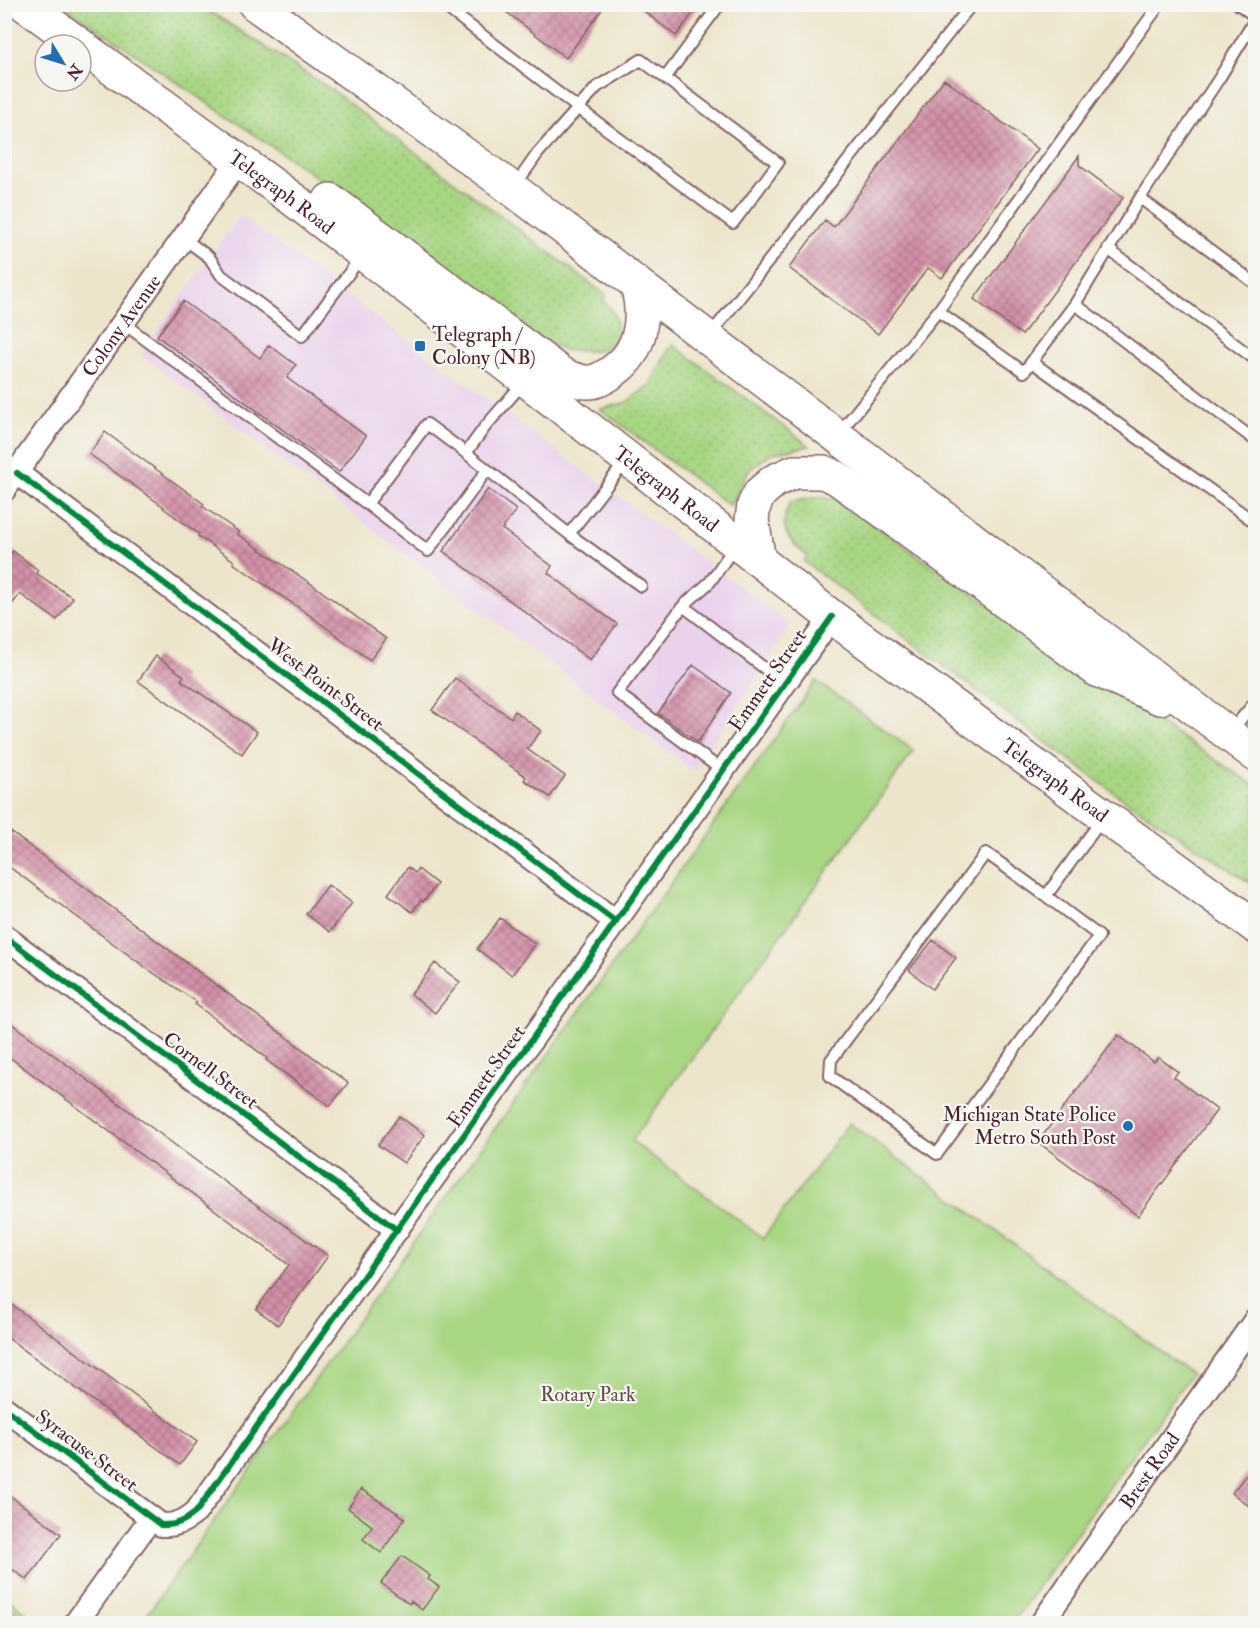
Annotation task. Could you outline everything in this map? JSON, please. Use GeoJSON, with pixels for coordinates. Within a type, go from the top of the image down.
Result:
{"type":"FeatureCollection","features":[{"type":"Feature","properties":{"kind":"main road","name":"Telegraph Road"},"geometry":{"type":"LineString","coordinates":[[24,4],[64,33]]}},
{"type":"Feature","properties":{"kind":"main road"},"geometry":{"type":"LineString","coordinates":[[237,4],[286,28]]}},
{"type":"Feature","properties":{"kind":"main road"},"geometry":{"type":"LineString","coordinates":[[255,4],[512,189],[1256,755]]}},
{"type":"Feature","properties":{"kind":"main road","name":"Telegraph Road"},"geometry":{"type":"LineString","coordinates":[[93,54],[363,254],[832,617],[1256,927]]}},
{"type":"Feature","properties":{"kind":"main road"},"geometry":{"type":"LineString","coordinates":[[206,136],[305,181],[564,376],[587,382],[609,375],[626,361],[634,349],[640,328],[642,303],[637,284]]}},
{"type":"Feature","properties":{"kind":"main road"},"geometry":{"type":"LineString","coordinates":[[748,552],[754,505],[760,493],[774,481],[794,472],[823,472],[837,478],[889,515],[1096,670],[1218,727]]}},
{"type":"Feature","properties":{"kind":"main road"},"geometry":{"type":"LineString","coordinates":[[1166,863],[1256,902]]}},
{"type":"Feature","properties":{"kind":"street","name":"Colony Avenue"},"geometry":{"type":"LineString","coordinates":[[11,481],[239,160]]}},
{"type":"Feature","properties":{"kind":"street","name":"West Point Street"},"geometry":{"type":"LineString","coordinates":[[11,481],[616,922]]}},
{"type":"Feature","properties":{"kind":"street","name":"Emmett Street"},"geometry":{"type":"LineString","coordinates":[[151,1518],[160,1525],[170,1526],[184,1522],[196,1512],[832,617]]}},
{"type":"Feature","properties":{"kind":"street","name":"Cornell Street"},"geometry":{"type":"LineString","coordinates":[[4,936],[397,1230]]}},
{"type":"Feature","properties":{"kind":"street","name":"Brest Road"},"geometry":{"type":"LineString","coordinates":[[1041,1623],[1256,1319]]}},
{"type":"Feature","properties":{"kind":"street","name":"Syracuse Street"},"geometry":{"type":"LineString","coordinates":[[4,1408],[151,1518]]}},
{"type":"Feature","properties":{"kind":"street"},"geometry":{"type":"LineString","coordinates":[[75,1623],[151,1518]]}},
{"type":"Feature","properties":{"kind":"lane"},"geometry":{"type":"LineString","coordinates":[[445,4],[444,6],[578,108],[734,224],[778,163],[641,60],[597,87],[578,108],[538,153],[512,189]]}},
{"type":"Feature","properties":{"kind":"lane"},"geometry":{"type":"LineString","coordinates":[[665,78],[720,4]]}},
{"type":"Feature","properties":{"kind":"lane"},"geometry":{"type":"LineString","coordinates":[[708,337],[972,4]]}},
{"type":"Feature","properties":{"kind":"lane"},"geometry":{"type":"LineString","coordinates":[[837,436],[938,311],[1160,4]]}},
{"type":"Feature","properties":{"kind":"lane"},"geometry":{"type":"LineString","coordinates":[[938,311],[1024,372],[1075,304],[1256,18],[1238,4]]}},
{"type":"Feature","properties":{"kind":"lane"},"geometry":{"type":"LineString","coordinates":[[1140,198],[1256,284]]}},
{"type":"Feature","properties":{"kind":"lane"},"geometry":{"type":"LineString","coordinates":[[183,238],[210,257],[221,275],[302,336],[363,254]]}},
{"type":"Feature","properties":{"kind":"lane"},"geometry":{"type":"LineString","coordinates":[[1108,249],[1256,360]]}},
{"type":"Feature","properties":{"kind":"lane"},"geometry":{"type":"LineString","coordinates":[[1075,304],[1256,441]]}},
{"type":"Feature","properties":{"kind":"lane"},"geometry":{"type":"LineString","coordinates":[[123,323],[428,551],[487,470]]}},
{"type":"Feature","properties":{"kind":"lane"},"geometry":{"type":"LineString","coordinates":[[1032,362],[1256,523]]}},
{"type":"Feature","properties":{"kind":"lane"},"geometry":{"type":"LineString","coordinates":[[466,453],[525,380]]}},
{"type":"Feature","properties":{"kind":"lane"},"geometry":{"type":"LineString","coordinates":[[367,504],[427,424],[569,534],[641,586]]}},
{"type":"Feature","properties":{"kind":"lane"},"geometry":{"type":"LineString","coordinates":[[569,534],[627,459]]}},
{"type":"Feature","properties":{"kind":"lane"},"geometry":{"type":"LineString","coordinates":[[723,771],[617,693],[683,606],[748,552]]}},
{"type":"Feature","properties":{"kind":"lane"},"geometry":{"type":"LineString","coordinates":[[683,606],[785,684]]}},
{"type":"Feature","properties":{"kind":"lane"},"geometry":{"type":"LineString","coordinates":[[1218,727],[1256,701]]}},
{"type":"Feature","properties":{"kind":"lane"},"geometry":{"type":"LineString","coordinates":[[1046,896],[1103,817]]}},
{"type":"Feature","properties":{"kind":"lane"},"geometry":{"type":"LineString","coordinates":[[986,853],[1046,896],[1099,936],[937,1154],[830,1076],[831,1060],[986,853]]}},
{"type":"Feature","properties":{"kind":"shaded area"},"geometry":{"type":"Polygon","coordinates":[[[240,216],[791,625],[693,771],[140,354],[240,216]]]}},
{"type":"Feature","properties":{"kind":"green space"},"geometry":{"type":"Polygon","coordinates":[[[63,5],[200,5],[332,90],[606,295],[603,300],[616,319],[614,342],[597,351],[564,350],[535,336],[532,340],[312,174],[63,5]]]}},
{"type":"Feature","properties":{"kind":"green space"},"geometry":{"type":"Polygon","coordinates":[[[672,344],[810,446],[772,453],[749,470],[730,506],[600,409],[627,402],[650,384],[672,344]]]}},
{"type":"Feature","properties":{"kind":"green space"},"geometry":{"type":"Polygon","coordinates":[[[819,497],[839,500],[1123,699],[1255,786],[1255,886],[1114,793],[803,561],[808,557],[795,545],[787,533],[786,511],[790,502],[819,497]]]}},
{"type":"Feature","properties":{"kind":"green space","name":"Rotary Park"},"geometry":{"type":"Polygon","coordinates":[[[816,681],[914,751],[632,1141],[763,1238],[849,1123],[1191,1374],[1012,1623],[140,1624],[816,681]]]}},
{"type":"Feature","properties":{"kind":"green space"},"geometry":{"type":"Polygon","coordinates":[[[4,1596],[31,1616],[25,1623],[5,1623],[4,1596]]]}},
{"type":"Feature","properties":{"kind":"building"},"geometry":{"type":"Polygon","coordinates":[[[496,4],[606,4],[566,58],[496,4]]]}},
{"type":"Feature","properties":{"kind":"building"},"geometry":{"type":"Polygon","coordinates":[[[635,4],[700,4],[676,36],[635,4]]]}},
{"type":"Feature","properties":{"kind":"building"},"geometry":{"type":"Polygon","coordinates":[[[944,79],[1038,149],[942,278],[928,268],[878,334],[789,268],[825,220],[834,227],[944,79]]]}},
{"type":"Feature","properties":{"kind":"building"},"geometry":{"type":"Polygon","coordinates":[[[1079,156],[1079,165],[1123,198],[1022,335],[974,299],[1079,156]]]}},
{"type":"Feature","properties":{"kind":"building"},"geometry":{"type":"Polygon","coordinates":[[[183,301],[260,358],[269,345],[296,365],[287,378],[366,436],[339,472],[157,336],[183,301]]]}},
{"type":"Feature","properties":{"kind":"building"},"geometry":{"type":"Polygon","coordinates":[[[105,432],[204,504],[202,506],[239,532],[237,534],[313,585],[386,639],[370,660],[233,563],[234,561],[198,536],[199,534],[164,507],[89,454],[105,432]]]}},
{"type":"Feature","properties":{"kind":"building"},"geometry":{"type":"Polygon","coordinates":[[[488,489],[516,510],[502,529],[552,566],[548,573],[617,624],[590,660],[443,551],[488,489]]]}},
{"type":"Feature","properties":{"kind":"building"},"geometry":{"type":"Polygon","coordinates":[[[13,551],[38,570],[36,573],[73,598],[57,620],[20,594],[4,615],[4,562],[13,551]]]}},
{"type":"Feature","properties":{"kind":"building"},"geometry":{"type":"Polygon","coordinates":[[[156,656],[184,676],[181,680],[257,732],[242,754],[138,681],[156,656]]]}},
{"type":"Feature","properties":{"kind":"building"},"geometry":{"type":"Polygon","coordinates":[[[693,665],[731,693],[698,742],[658,713],[693,665]]]}},
{"type":"Feature","properties":{"kind":"building"},"geometry":{"type":"Polygon","coordinates":[[[455,678],[511,718],[515,711],[541,731],[527,749],[565,776],[550,797],[524,780],[526,777],[432,710],[455,678]]]}},
{"type":"Feature","properties":{"kind":"building"},"geometry":{"type":"Polygon","coordinates":[[[4,827],[348,1083],[330,1106],[266,1060],[267,1058],[195,1004],[197,1002],[149,970],[4,863],[4,827]]]}},
{"type":"Feature","properties":{"kind":"building"},"geometry":{"type":"Polygon","coordinates":[[[408,867],[415,873],[418,869],[437,884],[412,912],[388,894],[408,867]]]}},
{"type":"Feature","properties":{"kind":"building"},"geometry":{"type":"Polygon","coordinates":[[[328,885],[352,903],[330,932],[306,914],[328,885]]]}},
{"type":"Feature","properties":{"kind":"building"},"geometry":{"type":"Polygon","coordinates":[[[500,918],[535,944],[512,975],[477,949],[500,918]]]}},
{"type":"Feature","properties":{"kind":"building"},"geometry":{"type":"Polygon","coordinates":[[[933,940],[956,958],[932,989],[909,970],[933,940]]]}},
{"type":"Feature","properties":{"kind":"building"},"geometry":{"type":"Polygon","coordinates":[[[435,963],[460,982],[435,1013],[411,994],[435,963]]]}},
{"type":"Feature","properties":{"kind":"building"},"geometry":{"type":"Polygon","coordinates":[[[4,1018],[328,1256],[278,1325],[256,1309],[289,1265],[4,1053],[4,1018]]]}},
{"type":"Feature","properties":{"kind":"building","name":"Michigan State Police Metro South Post"},"geometry":{"type":"Polygon","coordinates":[[[1118,1035],[1154,1062],[1158,1057],[1178,1072],[1174,1077],[1217,1110],[1138,1216],[1038,1142],[1118,1035]]]}},
{"type":"Feature","properties":{"kind":"building"},"geometry":{"type":"Polygon","coordinates":[[[399,1116],[425,1135],[404,1163],[378,1145],[399,1116]]]}},
{"type":"Feature","properties":{"kind":"building"},"geometry":{"type":"Polygon","coordinates":[[[4,1299],[197,1442],[180,1465],[4,1335],[4,1299]]]}},
{"type":"Feature","properties":{"kind":"building"},"geometry":{"type":"Polygon","coordinates":[[[1256,1462],[1256,1511],[1232,1493],[1256,1462]]]}},
{"type":"Feature","properties":{"kind":"building"},"geometry":{"type":"Polygon","coordinates":[[[361,1489],[405,1518],[381,1553],[363,1539],[372,1526],[348,1508],[361,1489]]]}},
{"type":"Feature","properties":{"kind":"building"},"geometry":{"type":"Polygon","coordinates":[[[4,1491],[61,1534],[27,1580],[4,1563],[4,1491]]]}},
{"type":"Feature","properties":{"kind":"building"},"geometry":{"type":"Polygon","coordinates":[[[402,1556],[430,1576],[428,1579],[439,1587],[422,1610],[411,1601],[409,1604],[381,1583],[402,1556]]]}},
{"type":"Feature","properties":{"kind":"cycle path"},"geometry":{"type":"LineString","coordinates":[[17,473],[616,922]]}},
{"type":"Feature","properties":{"kind":"cycle path"},"geometry":{"type":"LineString","coordinates":[[4,1408],[161,1525],[180,1522],[196,1512],[832,617]]}},
{"type":"Feature","properties":{"kind":"cycle path"},"geometry":{"type":"LineString","coordinates":[[4,936],[397,1230]]}},
{"type":"Feature","properties":{"kind":"place","name":"Telegraph / Colony (NB)"},"geometry":{"type":"Point","coordinates":[420,346]}},
{"type":"Feature","properties":{"kind":"place","name":"Michigan State Police Metro South Post"},"geometry":{"type":"Point","coordinates":[1128,1126]}}]}
